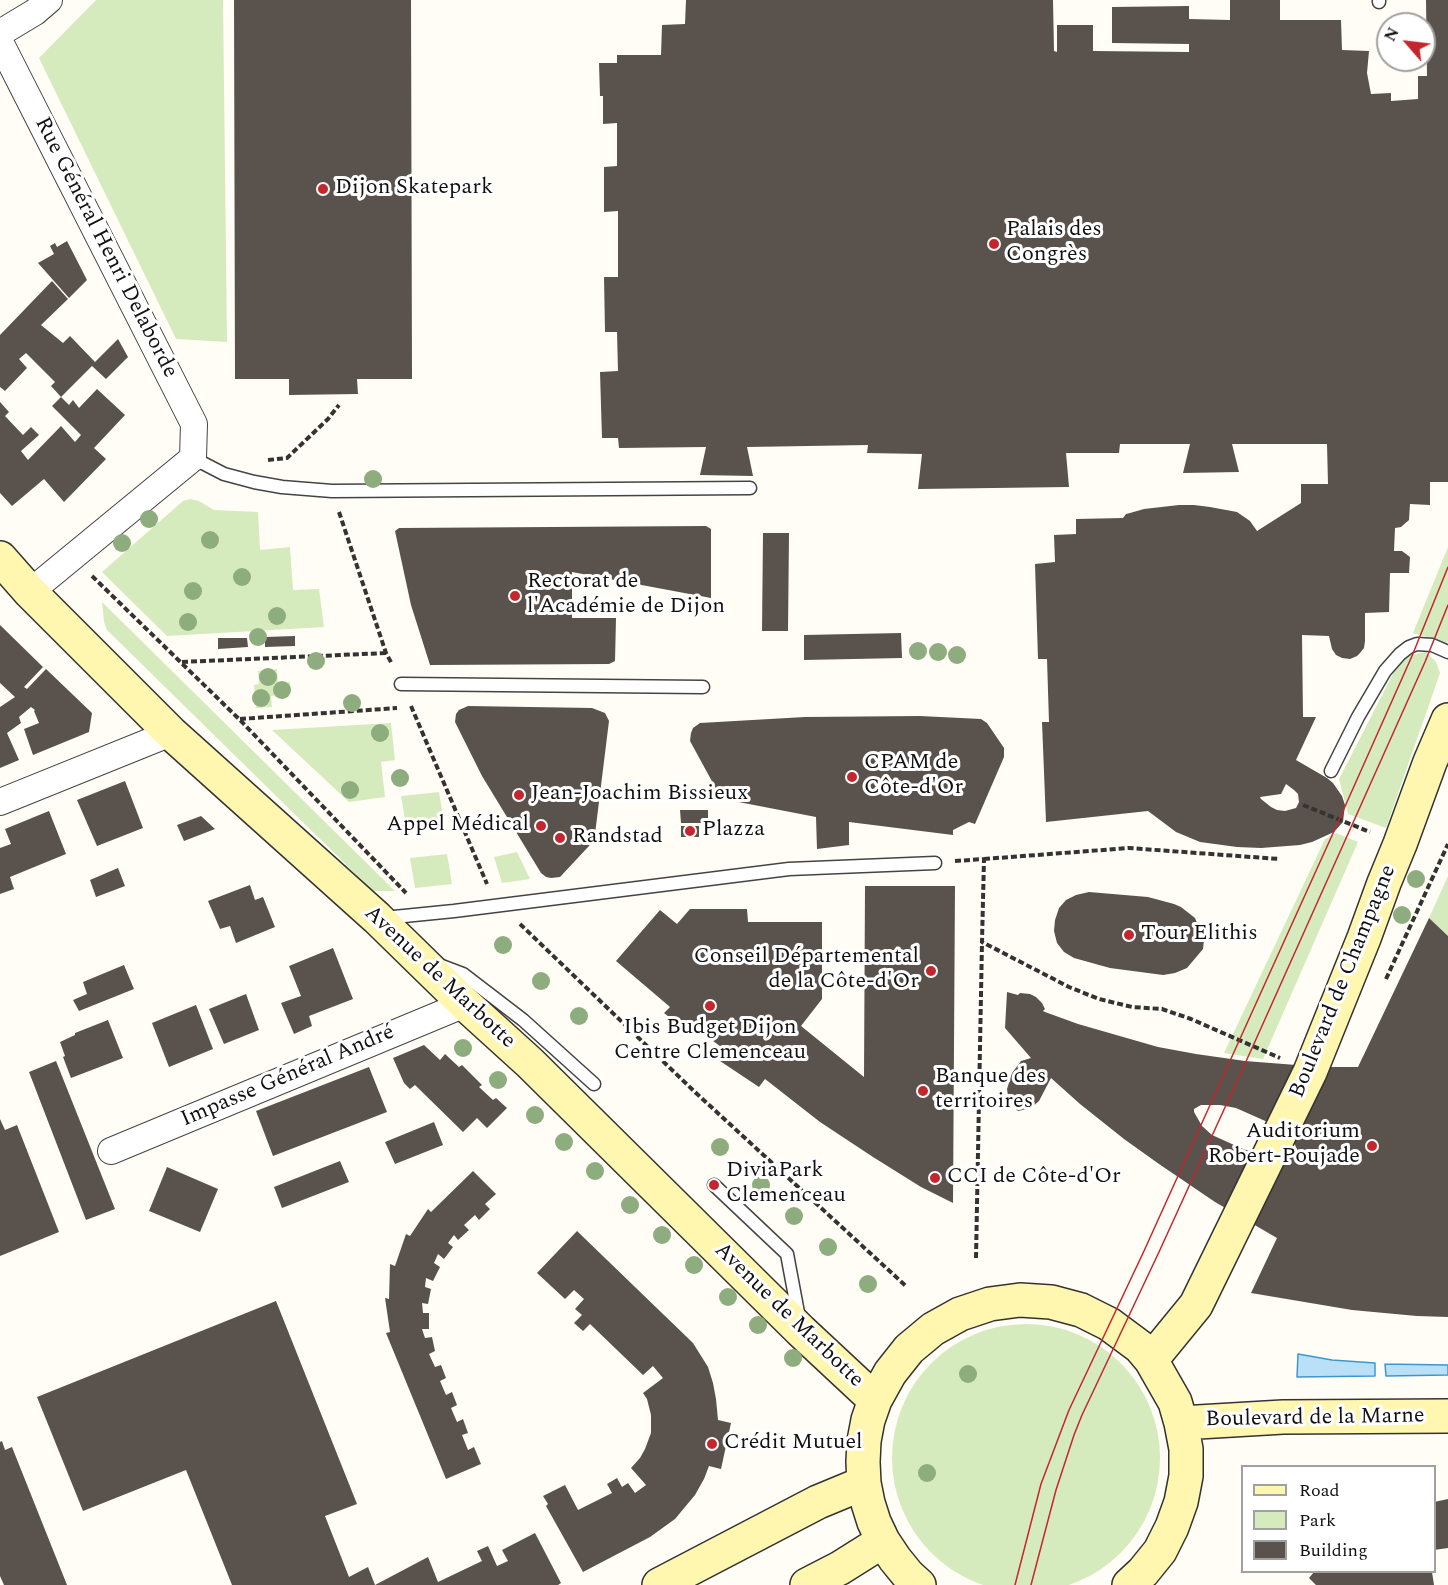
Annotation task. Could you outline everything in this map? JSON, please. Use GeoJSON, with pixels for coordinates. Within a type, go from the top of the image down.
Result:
{"type":"FeatureCollection","features":[{"type":"Feature","properties":{"kind":"street"},"geometry":{"type":"LineString","coordinates":[[0,33],[35,12],[49,0]]}},
{"type":"Feature","properties":{"kind":"street","name":"Rue Général Henri Delaborde"},"geometry":{"type":"LineString","coordinates":[[0,42],[195,424],[193,458]]}},
{"type":"Feature","properties":{"kind":"street"},"geometry":{"type":"LineString","coordinates":[[30,592],[193,458]]}},
{"type":"Feature","properties":{"kind":"street","name":"Avenue de Marbotte"},"geometry":{"type":"LineString","coordinates":[[0,558],[30,592],[171,733],[376,918],[530,1063],[801,1331],[875,1400]]}},
{"type":"Feature","properties":{"kind":"street","name":"Boulevard de Champagne"},"geometry":{"type":"LineString","coordinates":[[1151,1360],[1196,1305],[1310,1072],[1364,938],[1439,764],[1448,720]]}},
{"type":"Feature","properties":{"kind":"street"},"geometry":{"type":"LineString","coordinates":[[0,802],[171,733]]}},
{"type":"Feature","properties":{"kind":"street","name":"Impasse Général André"},"geometry":{"type":"LineString","coordinates":[[111,1151],[465,1004]]}},
{"type":"Feature","properties":{"kind":"street"},"geometry":{"type":"LineString","coordinates":[[919,1585],[908,1575],[883,1541],[868,1503],[864,1483],[864,1441],[875,1400],[890,1373],[909,1349],[933,1329],[960,1314],[990,1304],[1020,1300],[1051,1302],[1081,1310],[1109,1324],[1140,1347],[1151,1360],[1175,1402],[1186,1449],[1186,1476],[1181,1502],[1160,1551],[1129,1585]]}},
{"type":"Feature","properties":{"kind":"street","name":"Boulevard de la Marne"},"geometry":{"type":"LineString","coordinates":[[1181,1423],[1283,1417],[1448,1416]]}},
{"type":"Feature","properties":{"kind":"street"},"geometry":{"type":"LineString","coordinates":[[659,1585],[818,1502],[864,1483]]}},
{"type":"Feature","properties":{"kind":"street"},"geometry":{"type":"LineString","coordinates":[[807,1585],[840,1568],[883,1541]]}},
{"type":"Feature","properties":{"kind":"lane"},"geometry":{"type":"LineString","coordinates":[[193,458],[224,474],[255,482],[282,487],[332,490],[750,488]]}},
{"type":"Feature","properties":{"kind":"lane"},"geometry":{"type":"LineString","coordinates":[[1331,771],[1379,680],[1400,654],[1417,644],[1432,645],[1448,652]]}},
{"type":"Feature","properties":{"kind":"lane"},"geometry":{"type":"LineString","coordinates":[[401,684],[703,687]]}},
{"type":"Feature","properties":{"kind":"lane"},"geometry":{"type":"LineString","coordinates":[[376,918],[789,869],[935,863]]}},
{"type":"Feature","properties":{"kind":"lane"},"geometry":{"type":"LineString","coordinates":[[414,954],[463,974],[523,1020],[594,1084]]}},
{"type":"Feature","properties":{"kind":"lane"},"geometry":{"type":"LineString","coordinates":[[714,1185],[787,1254],[801,1331]]}},
{"type":"Feature","properties":{"kind":"path"},"geometry":{"type":"LineString","coordinates":[[264,460],[287,458],[328,419],[339,405]]}},
{"type":"Feature","properties":{"kind":"path"},"geometry":{"type":"LineString","coordinates":[[72,557],[239,719],[426,913]]}},
{"type":"Feature","properties":{"kind":"path"},"geometry":{"type":"LineString","coordinates":[[182,662],[386,653]]}},
{"type":"Feature","properties":{"kind":"path"},"geometry":{"type":"LineString","coordinates":[[239,719],[399,707]]}},
{"type":"Feature","properties":{"kind":"path"},"geometry":{"type":"LineString","coordinates":[[935,863],[1129,848],[1279,859]]}},
{"type":"Feature","properties":{"kind":"path"},"geometry":{"type":"LineString","coordinates":[[976,1258],[984,859]]}},
{"type":"Feature","properties":{"kind":"path"},"geometry":{"type":"LineString","coordinates":[[982,942],[1069,987],[1099,999],[1132,1007],[1162,1009],[1191,1019],[1310,1072]]}},
{"type":"Feature","properties":{"kind":"green space"},"geometry":{"type":"Polygon","coordinates":[[[96,0],[223,0],[227,342],[176,339],[39,58],[96,0]]]}},
{"type":"Feature","properties":{"kind":"green space"},"geometry":{"type":"Polygon","coordinates":[[[190,499],[199,501],[214,510],[258,512],[260,550],[290,547],[293,590],[319,589],[324,627],[167,636],[102,572],[183,501],[190,499]]]}},
{"type":"Feature","properties":{"kind":"green space"},"geometry":{"type":"Polygon","coordinates":[[[1448,547],[1448,641],[1447,643],[1413,633],[1448,547]]]}},
{"type":"Feature","properties":{"kind":"green space"},"geometry":{"type":"Polygon","coordinates":[[[102,602],[395,891],[373,891],[107,630],[102,602]]]}},
{"type":"Feature","properties":{"kind":"green space"},"geometry":{"type":"Polygon","coordinates":[[[1426,652],[1436,662],[1440,673],[1386,828],[1348,814],[1339,779],[1404,656],[1426,652]]]}},
{"type":"Feature","properties":{"kind":"green space"},"geometry":{"type":"Polygon","coordinates":[[[277,669],[278,683],[290,682],[290,694],[271,696],[272,707],[256,708],[254,685],[259,684],[258,671],[277,669]]]}},
{"type":"Feature","properties":{"kind":"green space"},"geometry":{"type":"Polygon","coordinates":[[[391,723],[395,760],[381,762],[385,797],[349,802],[272,730],[391,723]]]}},
{"type":"Feature","properties":{"kind":"green space"},"geometry":{"type":"Polygon","coordinates":[[[439,792],[444,822],[406,826],[401,796],[439,792]]]}},
{"type":"Feature","properties":{"kind":"green space"},"geometry":{"type":"Polygon","coordinates":[[[1336,833],[1358,842],[1263,1059],[1224,1053],[1325,839],[1336,833]]]}},
{"type":"Feature","properties":{"kind":"green space"},"geometry":{"type":"Polygon","coordinates":[[[517,852],[530,879],[502,883],[494,857],[517,852]]]}},
{"type":"Feature","properties":{"kind":"green space"},"geometry":{"type":"Polygon","coordinates":[[[447,854],[452,884],[415,888],[410,858],[447,854]]]}},
{"type":"Feature","properties":{"kind":"green space"},"geometry":{"type":"Polygon","coordinates":[[[1448,876],[1448,936],[1429,918],[1448,876]]]}},
{"type":"Feature","properties":{"kind":"green space"},"geometry":{"type":"Polygon","coordinates":[[[1026,1324],[1052,1327],[1077,1334],[1111,1354],[1121,1363],[1130,1373],[1150,1407],[1159,1445],[1159,1471],[1154,1497],[1144,1521],[1130,1543],[1111,1562],[1089,1576],[1065,1586],[987,1586],[963,1576],[941,1562],[922,1543],[902,1509],[895,1484],[892,1458],[895,1432],[902,1407],[922,1373],[931,1363],[941,1354],[975,1334],[1000,1327],[1026,1324]]]}},
{"type":"Feature","properties":{"kind":"water"},"geometry":{"type":"Polygon","coordinates":[[[1298,1354],[1332,1360],[1375,1363],[1375,1376],[1297,1377],[1298,1354]]]}},
{"type":"Feature","properties":{"kind":"water"},"geometry":{"type":"Polygon","coordinates":[[[1385,1364],[1448,1365],[1448,1375],[1386,1376],[1385,1364]]]}},
{"type":"Feature","properties":{"kind":"building","name":"Dijon Skatepark"},"geometry":{"type":"Polygon","coordinates":[[[234,0],[411,0],[412,379],[357,379],[358,394],[289,395],[289,379],[235,379],[234,0]]]}},
{"type":"Feature","properties":{"kind":"building","name":"Palais des Congrès"},"geometry":{"type":"Polygon","coordinates":[[[686,0],[1053,0],[1054,51],[1057,52],[1057,25],[1093,25],[1093,51],[1189,52],[1189,44],[1112,43],[1112,7],[1189,6],[1189,19],[1230,20],[1230,0],[1280,0],[1280,20],[1341,20],[1342,50],[1369,51],[1367,73],[1371,94],[1391,93],[1391,101],[1418,99],[1418,76],[1427,76],[1427,72],[1436,72],[1436,12],[1426,12],[1426,0],[1448,0],[1448,482],[1430,482],[1430,505],[1410,504],[1409,520],[1401,527],[1395,528],[1394,551],[1402,551],[1410,557],[1409,573],[1390,573],[1389,612],[1365,613],[1365,641],[1360,653],[1350,659],[1342,658],[1332,649],[1329,636],[1302,635],[1303,717],[1316,717],[1296,760],[1327,778],[1342,796],[1345,805],[1343,822],[1334,832],[1300,845],[1261,848],[1200,842],[1176,832],[1148,811],[1046,822],[1042,722],[1049,722],[1047,659],[1038,659],[1035,564],[1055,562],[1054,535],[1076,534],[1076,519],[1123,518],[1126,514],[1144,509],[1194,505],[1237,512],[1250,521],[1257,531],[1301,503],[1301,484],[1328,484],[1327,444],[1232,444],[1239,472],[1183,473],[1190,444],[1120,444],[1119,453],[1066,453],[1069,487],[918,489],[922,454],[867,453],[868,445],[747,447],[753,476],[700,475],[706,447],[619,448],[618,438],[602,438],[600,372],[618,371],[617,332],[605,332],[604,277],[618,277],[618,211],[604,212],[604,167],[617,166],[617,123],[603,124],[603,96],[600,96],[599,63],[617,63],[617,55],[661,55],[662,25],[685,24],[686,0]],[[1286,784],[1281,794],[1260,797],[1271,807],[1285,811],[1296,808],[1299,802],[1298,794],[1286,784]]]}},
{"type":"Feature","properties":{"kind":"building"},"geometry":{"type":"Polygon","coordinates":[[[67,241],[87,280],[69,298],[38,263],[54,254],[50,246],[55,243],[57,247],[67,241]]]}},
{"type":"Feature","properties":{"kind":"building"},"geometry":{"type":"Polygon","coordinates":[[[52,281],[68,299],[41,325],[63,343],[70,336],[95,362],[118,339],[128,357],[106,379],[92,366],[61,397],[51,386],[55,382],[26,353],[19,359],[27,368],[5,391],[0,387],[0,335],[52,281]]]}},
{"type":"Feature","properties":{"kind":"building"},"geometry":{"type":"Polygon","coordinates":[[[97,389],[125,415],[94,448],[106,459],[64,502],[44,479],[12,506],[0,493],[0,402],[9,412],[5,416],[23,435],[31,427],[39,435],[21,451],[28,460],[61,426],[75,442],[81,435],[52,406],[61,397],[69,405],[73,400],[79,408],[97,389]]]}},
{"type":"Feature","properties":{"kind":"building"},"geometry":{"type":"Polygon","coordinates":[[[706,526],[711,529],[711,598],[572,572],[572,618],[616,618],[615,661],[609,664],[430,665],[411,605],[395,531],[399,528],[706,526]]]}},
{"type":"Feature","properties":{"kind":"building"},"geometry":{"type":"Polygon","coordinates":[[[763,533],[789,533],[788,631],[762,631],[763,533]]]}},
{"type":"Feature","properties":{"kind":"building"},"geometry":{"type":"Polygon","coordinates":[[[0,625],[43,667],[24,687],[27,689],[46,669],[92,713],[89,732],[33,755],[24,729],[39,723],[35,710],[31,707],[19,717],[21,723],[7,733],[19,760],[0,768],[0,707],[15,697],[0,683],[0,625]]]}},
{"type":"Feature","properties":{"kind":"building"},"geometry":{"type":"Polygon","coordinates":[[[901,633],[902,658],[804,660],[804,635],[901,633]]]}},
{"type":"Feature","properties":{"kind":"building"},"geometry":{"type":"Polygon","coordinates":[[[295,636],[295,646],[265,647],[265,637],[295,636]]]}},
{"type":"Feature","properties":{"kind":"building"},"geometry":{"type":"Polygon","coordinates":[[[218,638],[247,638],[248,647],[218,649],[218,638]]]}},
{"type":"Feature","properties":{"kind":"building"},"geometry":{"type":"Polygon","coordinates":[[[468,706],[592,708],[605,713],[609,721],[595,834],[589,846],[560,877],[546,877],[541,873],[482,776],[455,722],[459,710],[468,706]]]}},
{"type":"Feature","properties":{"kind":"building","name":"CPAM de Côte-d'Or"},"geometry":{"type":"Polygon","coordinates":[[[920,716],[981,719],[987,723],[1004,748],[1004,757],[975,824],[969,822],[953,830],[953,835],[849,822],[849,845],[817,849],[816,817],[723,799],[690,741],[693,728],[700,723],[805,717],[920,716]]]}},
{"type":"Feature","properties":{"kind":"building"},"geometry":{"type":"Polygon","coordinates":[[[125,781],[143,828],[97,846],[77,800],[125,781]]]}},
{"type":"Feature","properties":{"kind":"building"},"geometry":{"type":"Polygon","coordinates":[[[680,810],[708,810],[708,823],[681,823],[680,810]]]}},
{"type":"Feature","properties":{"kind":"building"},"geometry":{"type":"Polygon","coordinates":[[[49,811],[66,854],[10,877],[14,889],[0,894],[0,848],[11,844],[5,829],[49,811]]]}},
{"type":"Feature","properties":{"kind":"building"},"geometry":{"type":"Polygon","coordinates":[[[201,816],[215,829],[184,841],[177,825],[201,816]]]}},
{"type":"Feature","properties":{"kind":"building","name":"Plazza"},"geometry":{"type":"Polygon","coordinates":[[[681,826],[699,826],[699,837],[681,837],[681,826]]]}},
{"type":"Feature","properties":{"kind":"building"},"geometry":{"type":"Polygon","coordinates":[[[118,868],[125,886],[96,897],[90,880],[118,868]]]}},
{"type":"Feature","properties":{"kind":"building"},"geometry":{"type":"Polygon","coordinates":[[[250,885],[255,900],[263,897],[275,927],[236,943],[230,926],[220,929],[208,901],[250,885]]]}},
{"type":"Feature","properties":{"kind":"building"},"geometry":{"type":"Polygon","coordinates":[[[865,886],[955,886],[953,1203],[921,1187],[873,1157],[820,1122],[765,1079],[759,1087],[717,1059],[725,1050],[692,1025],[686,1031],[664,1013],[670,1007],[616,961],[660,910],[677,924],[690,909],[747,909],[748,922],[822,922],[822,999],[801,1026],[864,1077],[865,886]]]}},
{"type":"Feature","properties":{"kind":"building","name":"Tour Elithis"},"geometry":{"type":"Polygon","coordinates":[[[1089,892],[1148,897],[1181,907],[1195,918],[1204,940],[1203,949],[1187,968],[1163,975],[1110,968],[1074,958],[1064,952],[1057,943],[1054,931],[1055,920],[1059,908],[1066,900],[1089,892]]]}},
{"type":"Feature","properties":{"kind":"building","name":"Auditorium Robert-Poujade"},"geometry":{"type":"Polygon","coordinates":[[[1429,918],[1448,936],[1448,1317],[1352,1310],[1251,1293],[1277,1238],[1215,1202],[1159,1164],[1080,1104],[1051,1078],[1039,1101],[1031,1108],[1018,1111],[1009,1103],[1007,1089],[1012,1073],[1021,1061],[1031,1058],[1005,1028],[1007,992],[1018,995],[1020,993],[1030,994],[1042,1003],[1045,1012],[1158,1047],[1245,1061],[1322,1067],[1358,1067],[1429,918]],[[1201,1105],[1194,1109],[1202,1126],[1212,1135],[1259,1154],[1275,1156],[1290,1154],[1297,1150],[1290,1135],[1281,1128],[1236,1108],[1201,1105]]]}},
{"type":"Feature","properties":{"kind":"building"},"geometry":{"type":"Polygon","coordinates":[[[333,948],[353,999],[309,1016],[312,1026],[294,1034],[281,1003],[301,996],[289,966],[333,948]]]}},
{"type":"Feature","properties":{"kind":"building"},"geometry":{"type":"Polygon","coordinates":[[[124,965],[134,989],[79,1011],[73,1000],[87,994],[83,982],[124,965]]]}},
{"type":"Feature","properties":{"kind":"building"},"geometry":{"type":"Polygon","coordinates":[[[246,994],[259,1030],[224,1044],[209,1009],[246,994]]]}},
{"type":"Feature","properties":{"kind":"building"},"geometry":{"type":"Polygon","coordinates":[[[196,1005],[213,1049],[169,1067],[152,1023],[196,1005]]]}},
{"type":"Feature","properties":{"kind":"building"},"geometry":{"type":"Polygon","coordinates":[[[108,1020],[123,1058],[71,1078],[60,1042],[75,1033],[108,1020]]]}},
{"type":"Feature","properties":{"kind":"building"},"geometry":{"type":"Polygon","coordinates":[[[424,1045],[440,1060],[445,1054],[459,1067],[462,1065],[482,1085],[479,1087],[493,1100],[496,1098],[507,1108],[487,1128],[477,1118],[463,1132],[415,1085],[410,1089],[404,1083],[393,1058],[424,1045]]]}},
{"type":"Feature","properties":{"kind":"building"},"geometry":{"type":"Polygon","coordinates":[[[56,1061],[115,1209],[86,1220],[29,1072],[56,1061]]]}},
{"type":"Feature","properties":{"kind":"building"},"geometry":{"type":"Polygon","coordinates":[[[369,1067],[387,1112],[273,1156],[256,1111],[369,1067]]]}},
{"type":"Feature","properties":{"kind":"building"},"geometry":{"type":"Polygon","coordinates":[[[0,1119],[5,1130],[17,1125],[59,1232],[0,1256],[0,1119]]]}},
{"type":"Feature","properties":{"kind":"building"},"geometry":{"type":"Polygon","coordinates":[[[434,1122],[443,1145],[395,1164],[385,1142],[434,1122]]]}},
{"type":"Feature","properties":{"kind":"building"},"geometry":{"type":"Polygon","coordinates":[[[340,1161],[349,1182],[282,1208],[274,1187],[340,1161]]]}},
{"type":"Feature","properties":{"kind":"building"},"geometry":{"type":"Polygon","coordinates":[[[167,1167],[218,1189],[200,1232],[149,1211],[167,1167]]]}},
{"type":"Feature","properties":{"kind":"building"},"geometry":{"type":"Polygon","coordinates":[[[473,1171],[496,1194],[485,1204],[490,1209],[479,1220],[475,1215],[464,1225],[469,1230],[458,1240],[454,1235],[448,1243],[453,1247],[444,1259],[438,1254],[434,1263],[440,1267],[433,1281],[426,1278],[425,1287],[431,1289],[428,1304],[422,1303],[423,1313],[429,1313],[429,1329],[422,1329],[425,1338],[432,1337],[435,1351],[429,1354],[435,1367],[441,1365],[446,1378],[440,1381],[446,1395],[452,1392],[457,1405],[451,1408],[457,1422],[463,1419],[468,1433],[462,1435],[468,1450],[474,1447],[481,1464],[446,1479],[386,1333],[390,1332],[385,1298],[389,1299],[390,1264],[395,1266],[406,1234],[410,1236],[428,1209],[431,1212],[473,1171]]]}},
{"type":"Feature","properties":{"kind":"building"},"geometry":{"type":"Polygon","coordinates":[[[577,1231],[693,1343],[708,1367],[713,1383],[718,1420],[731,1423],[721,1469],[709,1466],[695,1495],[675,1519],[650,1537],[583,1572],[546,1506],[548,1504],[543,1496],[565,1485],[578,1510],[612,1493],[607,1484],[617,1478],[622,1487],[628,1483],[635,1493],[646,1485],[631,1468],[640,1458],[651,1433],[651,1415],[643,1393],[663,1378],[653,1366],[643,1375],[590,1324],[583,1331],[574,1323],[582,1315],[575,1309],[584,1299],[574,1290],[565,1299],[537,1273],[577,1231]]]}},
{"type":"Feature","properties":{"kind":"building"},"geometry":{"type":"Polygon","coordinates":[[[276,1301],[357,1504],[325,1516],[349,1577],[368,1567],[375,1585],[232,1585],[186,1470],[83,1511],[37,1397],[276,1301]]]}},
{"type":"Feature","properties":{"kind":"building"},"geometry":{"type":"Polygon","coordinates":[[[2,1441],[5,1450],[12,1447],[67,1585],[4,1585],[0,1576],[0,1442],[2,1441]]]}},
{"type":"Feature","properties":{"kind":"building"},"geometry":{"type":"Polygon","coordinates":[[[1448,1499],[1448,1548],[1436,1550],[1436,1502],[1448,1499]]]}},
{"type":"Feature","properties":{"kind":"building"},"geometry":{"type":"Polygon","coordinates":[[[535,1533],[561,1583],[558,1585],[375,1585],[428,1557],[438,1582],[482,1561],[477,1551],[488,1546],[497,1566],[508,1561],[502,1550],[535,1533]]]}},
{"type":"Feature","properties":{"kind":"building"},"geometry":{"type":"Polygon","coordinates":[[[1313,1573],[1432,1573],[1434,1585],[1316,1585],[1309,1578],[1313,1573]]]}},
{"type":"Feature","properties":{"kind":"tram line"},"geometry":{"type":"LineString","coordinates":[[1015,1585],[1041,1484],[1069,1410],[1144,1251],[1339,820],[1412,656],[1448,567]]}},
{"type":"Feature","properties":{"kind":"tram line"},"geometry":{"type":"LineString","coordinates":[[1031,1585],[1056,1490],[1082,1415],[1253,1046],[1425,662],[1448,605]]}},
{"type":"Feature","properties":{"kind":"place","name":"Dijon Skatepark"},"geometry":{"type":"Point","coordinates":[323,189]}},
{"type":"Feature","properties":{"kind":"place","name":"Palais des Congrès"},"geometry":{"type":"Point","coordinates":[994,244]}},
{"type":"Feature","properties":{"kind":"place","name":"Rectorat de l'Académie de Dijon"},"geometry":{"type":"Point","coordinates":[515,596]}},
{"type":"Feature","properties":{"kind":"place","name":"CPAM de Côte-d'Or"},"geometry":{"type":"Point","coordinates":[852,777]}},
{"type":"Feature","properties":{"kind":"place","name":"Jean-Joachim Bissieux"},"geometry":{"type":"Point","coordinates":[519,795]}},
{"type":"Feature","properties":{"kind":"place","name":"Appel Médical"},"geometry":{"type":"Point","coordinates":[541,826]}},
{"type":"Feature","properties":{"kind":"place","name":"Plazza"},"geometry":{"type":"Point","coordinates":[690,831]}},
{"type":"Feature","properties":{"kind":"place","name":"Randstad"},"geometry":{"type":"Point","coordinates":[560,838]}},
{"type":"Feature","properties":{"kind":"place","name":"Tour Elithis"},"geometry":{"type":"Point","coordinates":[1129,935]}},
{"type":"Feature","properties":{"kind":"place","name":"Conseil Départemental de la Côte-d'Or"},"geometry":{"type":"Point","coordinates":[931,971]}},
{"type":"Feature","properties":{"kind":"place","name":"Ibis Budget Dijon Centre Clemenceau"},"geometry":{"type":"Point","coordinates":[710,1006]}},
{"type":"Feature","properties":{"kind":"place","name":"Banque des territoires"},"geometry":{"type":"Point","coordinates":[923,1091]}},
{"type":"Feature","properties":{"kind":"place","name":"Auditorium Robert-Poujade"},"geometry":{"type":"Point","coordinates":[1372,1146]}},
{"type":"Feature","properties":{"kind":"place","name":"CCI de Côte-d'Or"},"geometry":{"type":"Point","coordinates":[935,1178]}},
{"type":"Feature","properties":{"kind":"place","name":"DiviaPark Clemenceau"},"geometry":{"type":"Point","coordinates":[714,1185]}},
{"type":"Feature","properties":{"kind":"place","name":"Crédit Mutuel"},"geometry":{"type":"Point","coordinates":[712,1444]}}]}
